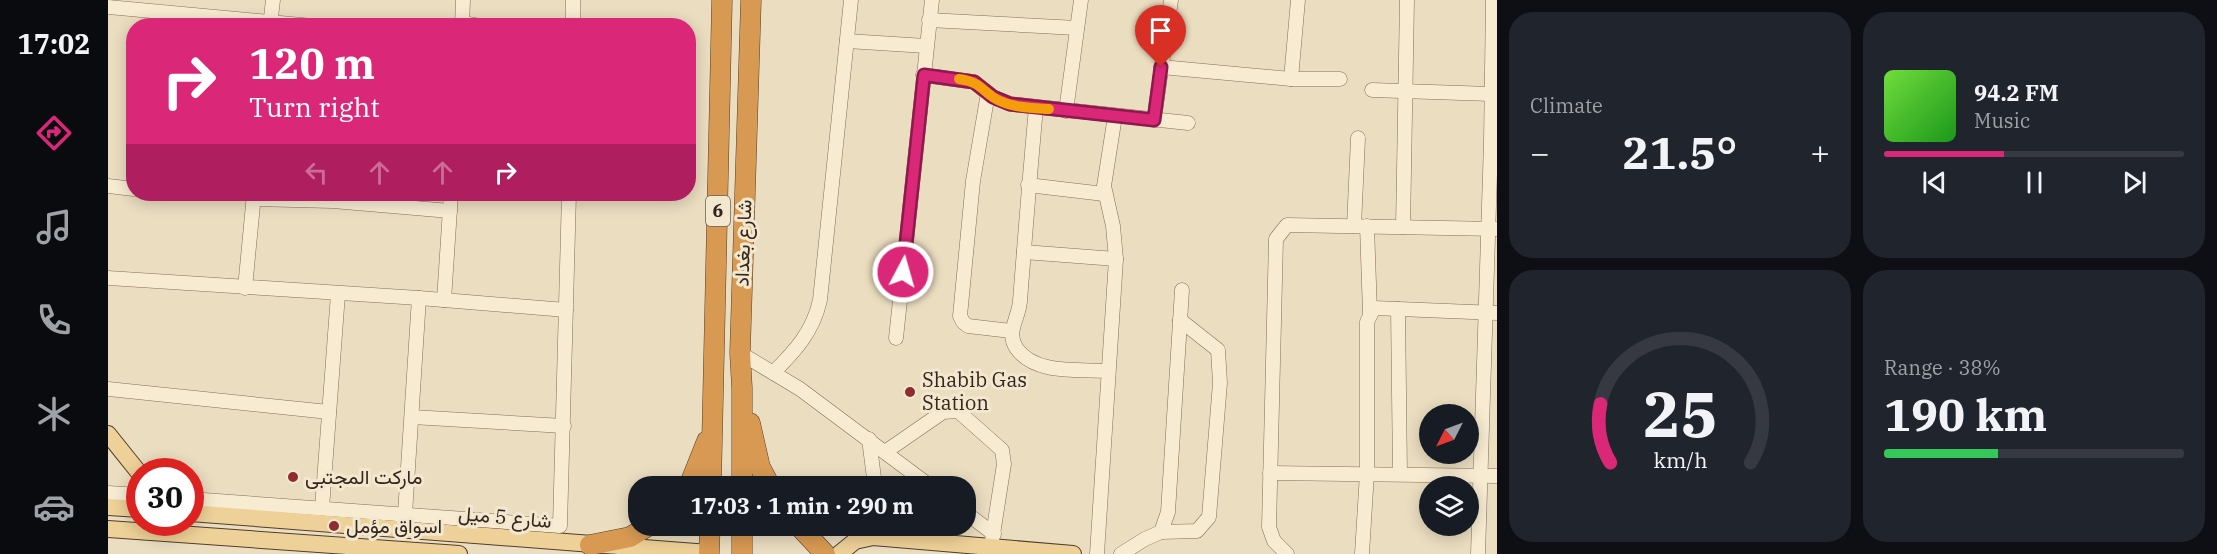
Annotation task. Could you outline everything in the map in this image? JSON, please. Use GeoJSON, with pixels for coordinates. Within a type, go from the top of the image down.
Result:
{"type":"FeatureCollection","features":[{"type":"Feature","properties":{"kind":"highway","name":"شارع بغداد"},"geometry":{"type":"LineString","coordinates":[[711,476],[722,0]]}},
{"type":"Feature","properties":{"kind":"highway","name":"شارع بغداد"},"geometry":{"type":"LineString","coordinates":[[742,476],[740,353],[751,0]]}},
{"type":"Feature","properties":{"kind":"highway"},"geometry":{"type":"LineString","coordinates":[[742,388],[760,467],[765,476]]}},
{"type":"Feature","properties":{"kind":"highway"},"geometry":{"type":"LineString","coordinates":[[693,476],[714,421]]}},
{"type":"Feature","properties":{"kind":"highway"},"geometry":{"type":"LineString","coordinates":[[590,545],[632,536]]}},
{"type":"Feature","properties":{"kind":"highway"},"geometry":{"type":"LineString","coordinates":[[709,554],[710,536]]}},
{"type":"Feature","properties":{"kind":"highway"},"geometry":{"type":"LineString","coordinates":[[742,536],[742,554]]}},
{"type":"Feature","properties":{"kind":"highway"},"geometry":{"type":"LineString","coordinates":[[808,536],[825,554]]}},
{"type":"Feature","properties":{"kind":"main road"},"geometry":{"type":"LineString","coordinates":[[108,434],[127,458]]}},
{"type":"Feature","properties":{"kind":"main road"},"geometry":{"type":"LineString","coordinates":[[108,507],[126,508]]}},
{"type":"Feature","properties":{"kind":"main road","name":"شارع 5 ميل"},"geometry":{"type":"LineString","coordinates":[[204,513],[275,512],[590,545],[709,554]]}},
{"type":"Feature","properties":{"kind":"main road","name":"شارع 5 ميل"},"geometry":{"type":"LineString","coordinates":[[108,529],[264,547],[459,554]]}},
{"type":"Feature","properties":{"kind":"main road"},"geometry":{"type":"LineString","coordinates":[[839,554],[847,545],[864,536]]}},
{"type":"Feature","properties":{"kind":"main road"},"geometry":{"type":"LineString","coordinates":[[933,536],[993,541],[1073,554]]}},
{"type":"Feature","properties":{"kind":"street"},"geometry":{"type":"LineString","coordinates":[[272,18],[273,0]]}},
{"type":"Feature","properties":{"kind":"street"},"geometry":{"type":"LineString","coordinates":[[462,18],[464,0]]}},
{"type":"Feature","properties":{"kind":"street"},"geometry":{"type":"LineString","coordinates":[[573,0],[573,18]]}},
{"type":"Feature","properties":{"kind":"street"},"geometry":{"type":"LineString","coordinates":[[773,373],[806,337],[818,310],[850,0]]}},
{"type":"Feature","properties":{"kind":"street"},"geometry":{"type":"LineString","coordinates":[[896,338],[932,0]]}},
{"type":"Feature","properties":{"kind":"street"},"geometry":{"type":"LineString","coordinates":[[1066,111],[1081,0]]}},
{"type":"Feature","properties":{"kind":"street"},"geometry":{"type":"LineString","coordinates":[[1154,120],[1171,0]]}},
{"type":"Feature","properties":{"kind":"street"},"geometry":{"type":"LineString","coordinates":[[1291,79],[1298,0]]}},
{"type":"Feature","properties":{"kind":"street"},"geometry":{"type":"LineString","coordinates":[[1403,227],[1407,0]]}},
{"type":"Feature","properties":{"kind":"street"},"geometry":{"type":"LineString","coordinates":[[1478,554],[1492,313],[1494,142],[1491,94],[1494,56],[1492,0]]}},
{"type":"Feature","properties":{"kind":"street"},"geometry":{"type":"LineString","coordinates":[[108,7],[174,18]]}},
{"type":"Feature","properties":{"kind":"street"},"geometry":{"type":"LineString","coordinates":[[929,20],[1077,28]]}},
{"type":"Feature","properties":{"kind":"street"},"geometry":{"type":"LineString","coordinates":[[847,41],[926,46]]}},
{"type":"Feature","properties":{"kind":"street"},"geometry":{"type":"LineString","coordinates":[[1161,67],[1291,79],[1340,79]]}},
{"type":"Feature","properties":{"kind":"street"},"geometry":{"type":"LineString","coordinates":[[924,75],[969,80],[980,84],[988,93],[1004,103],[1188,123]]}},
{"type":"Feature","properties":{"kind":"street"},"geometry":{"type":"LineString","coordinates":[[1372,90],[1491,94]]}},
{"type":"Feature","properties":{"kind":"street"},"geometry":{"type":"LineString","coordinates":[[988,93],[973,181],[960,316],[968,326],[1011,331]]}},
{"type":"Feature","properties":{"kind":"street"},"geometry":{"type":"LineString","coordinates":[[1036,108],[1028,185],[1020,307],[1011,337],[1017,349],[1035,363],[1051,368],[1108,371]]}},
{"type":"Feature","properties":{"kind":"street"},"geometry":{"type":"LineString","coordinates":[[1097,554],[1116,259],[1113,226],[1104,194],[1115,116]]}},
{"type":"Feature","properties":{"kind":"street"},"geometry":{"type":"LineString","coordinates":[[1358,138],[1361,226],[1370,314]]}},
{"type":"Feature","properties":{"kind":"street"},"geometry":{"type":"LineString","coordinates":[[1028,185],[1104,194]]}},
{"type":"Feature","properties":{"kind":"street"},"geometry":{"type":"LineString","coordinates":[[108,186],[126,188]]}},
{"type":"Feature","properties":{"kind":"street"},"geometry":{"type":"LineString","coordinates":[[245,288],[254,201]]}},
{"type":"Feature","properties":{"kind":"street"},"geometry":{"type":"LineString","coordinates":[[367,201],[450,211]]}},
{"type":"Feature","properties":{"kind":"street"},"geometry":{"type":"LineString","coordinates":[[444,300],[451,201]]}},
{"type":"Feature","properties":{"kind":"street"},"geometry":{"type":"LineString","coordinates":[[204,501],[275,512],[322,508],[560,525],[569,201]]}},
{"type":"Feature","properties":{"kind":"street"},"geometry":{"type":"LineString","coordinates":[[1287,554],[1274,541],[1269,527],[1276,239],[1281,230],[1287,225],[1493,229]]}},
{"type":"Feature","properties":{"kind":"street"},"geometry":{"type":"LineString","coordinates":[[1024,252],[1116,259]]}},
{"type":"Feature","properties":{"kind":"street"},"geometry":{"type":"LineString","coordinates":[[108,278],[566,310]]}},
{"type":"Feature","properties":{"kind":"street"},"geometry":{"type":"LineString","coordinates":[[1161,532],[1168,512],[1182,290]]}},
{"type":"Feature","properties":{"kind":"street"},"geometry":{"type":"LineString","coordinates":[[322,508],[338,294]]}},
{"type":"Feature","properties":{"kind":"street"},"geometry":{"type":"LineString","coordinates":[[405,514],[420,298]]}},
{"type":"Feature","properties":{"kind":"street"},"geometry":{"type":"LineString","coordinates":[[1362,554],[1367,473],[1368,322],[1370,314],[1374,308],[1492,313]]}},
{"type":"Feature","properties":{"kind":"street"},"geometry":{"type":"LineString","coordinates":[[1398,309],[1400,474]]}},
{"type":"Feature","properties":{"kind":"street"},"geometry":{"type":"LineString","coordinates":[[1121,554],[1161,532],[1197,531],[1209,517],[1221,383],[1218,350],[1180,320]]}},
{"type":"Feature","properties":{"kind":"street"},"geometry":{"type":"LineString","coordinates":[[740,353],[800,389],[917,476]]}},
{"type":"Feature","properties":{"kind":"street"},"geometry":{"type":"LineString","coordinates":[[108,389],[329,412]]}},
{"type":"Feature","properties":{"kind":"street"},"geometry":{"type":"LineString","coordinates":[[885,452],[943,412],[958,411],[1002,450],[1004,457],[993,541]]}},
{"type":"Feature","properties":{"kind":"street"},"geometry":{"type":"LineString","coordinates":[[411,417],[564,426]]}},
{"type":"Feature","properties":{"kind":"street"},"geometry":{"type":"LineString","coordinates":[[869,439],[874,476]]}},
{"type":"Feature","properties":{"kind":"street"},"geometry":{"type":"LineString","coordinates":[[1270,473],[1497,477]]}},
{"type":"Feature","properties":{"kind":"street"},"geometry":{"type":"LineString","coordinates":[[108,493],[126,494]]}},
{"type":"Feature","properties":{"kind":"street"},"geometry":{"type":"LineString","coordinates":[[976,523],[993,541]]}},
{"type":"Feature","properties":{"kind":"slow traffic"},"geometry":{"type":"LineString","coordinates":[[959,79],[980,84],[993,97],[1004,103],[1049,109]]}},
{"type":"Feature","properties":{"kind":"place","name":"Shabib Gas Station"},"geometry":{"type":"Point","coordinates":[910,392]}},
{"type":"Feature","properties":{"kind":"place","name":"ماركت المجتبى"},"geometry":{"type":"Point","coordinates":[293,477]}},
{"type":"Feature","properties":{"kind":"place","name":"اسواق مؤمل"},"geometry":{"type":"Point","coordinates":[334,526]}},
{"type":"Feature","properties":{"kind":"route"},"geometry":{"type":"LineString","coordinates":[[903,272],[924,75],[969,80],[980,84],[993,97],[1004,103],[1154,120],[1161,67]]}}]}
